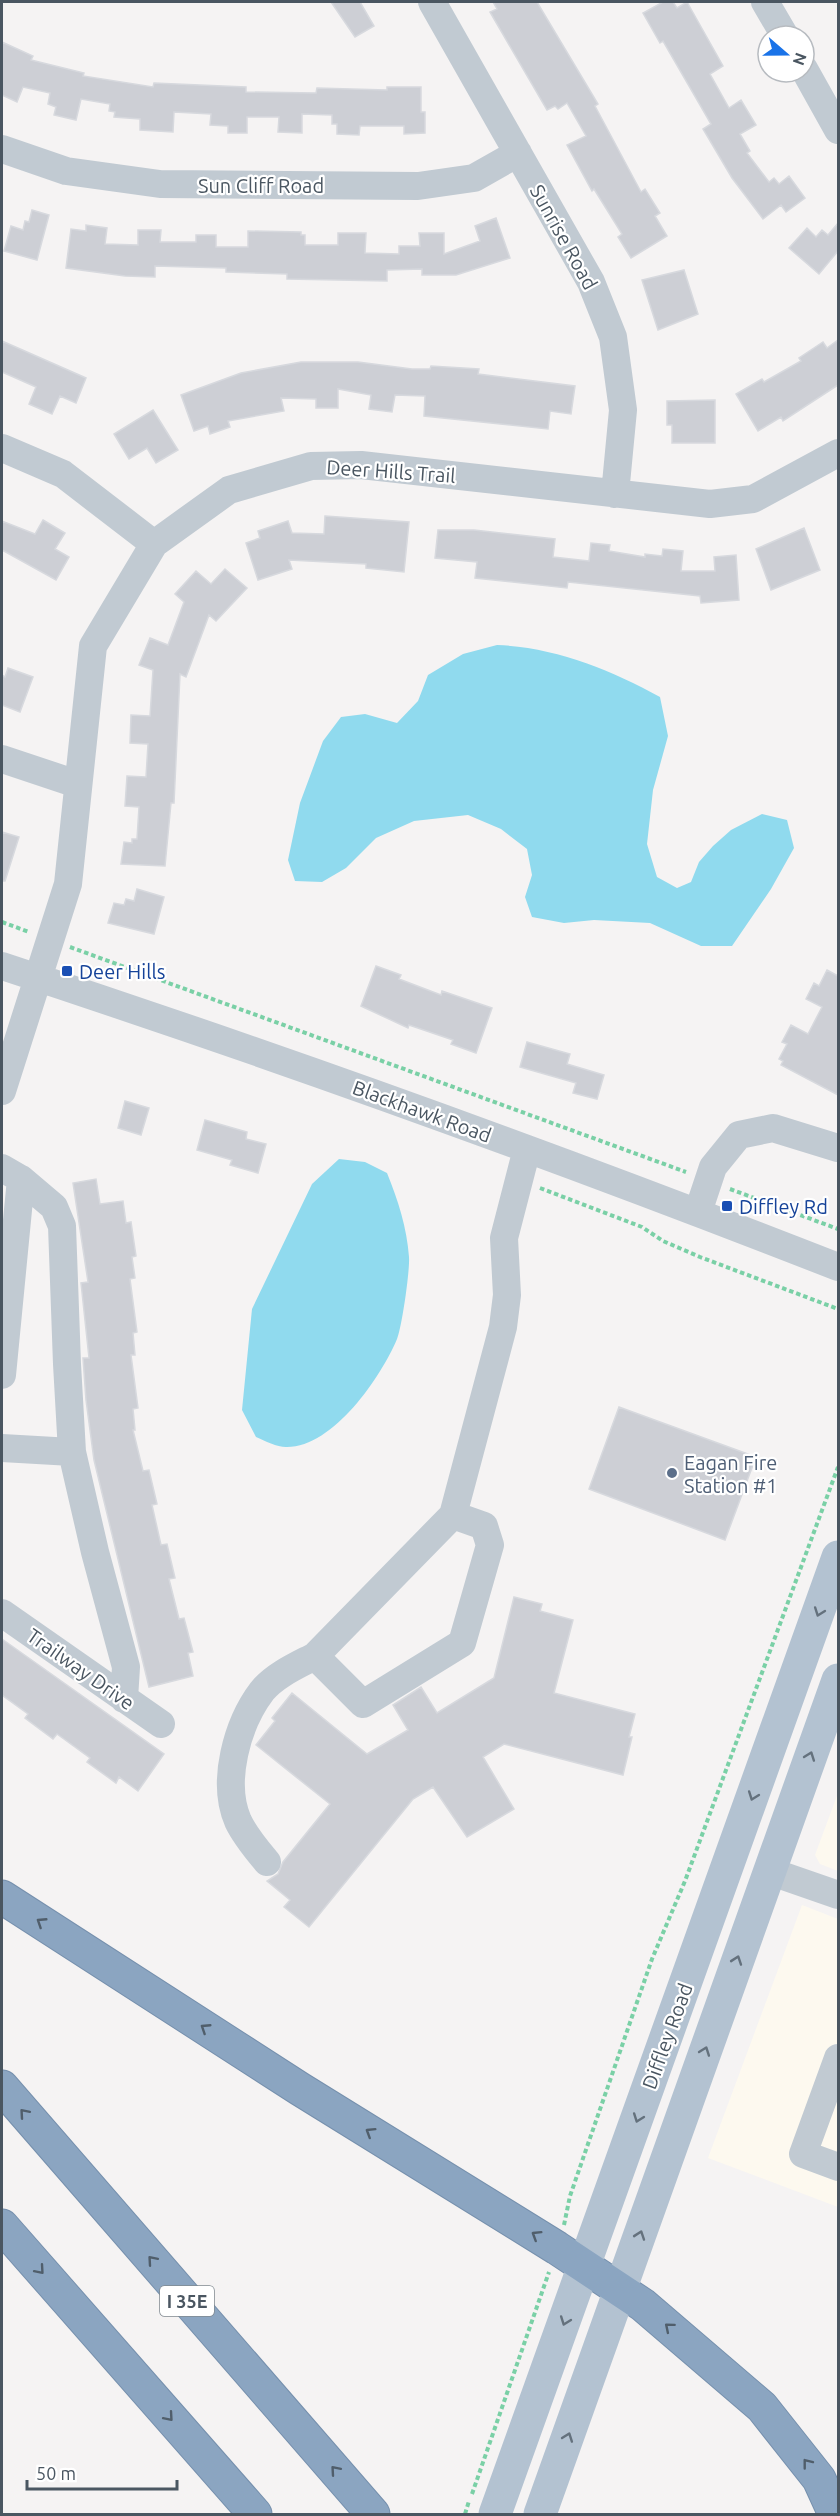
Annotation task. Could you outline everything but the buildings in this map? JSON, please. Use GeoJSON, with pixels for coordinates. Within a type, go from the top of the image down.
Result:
{"type":"FeatureCollection","features":[{"type":"Feature","properties":{"kind":"highway"},"geometry":{"type":"LineString","coordinates":[[2,1897],[300,2089],[557,2248],[643,2305],[762,2407],[819,2479],[834,2514]]}},
{"type":"Feature","properties":{"kind":"highway","name":"I 35E"},"geometry":{"type":"LineString","coordinates":[[2,2087],[373,2514]]}},
{"type":"Feature","properties":{"kind":"highway"},"geometry":{"type":"LineString","coordinates":[[2,2226],[255,2514]]}},
{"type":"Feature","properties":{"kind":"main road","name":"Diffley Road"},"geometry":{"type":"LineString","coordinates":[[495,2514],[838,1557]]}},
{"type":"Feature","properties":{"kind":"main road","name":"Diffley Road"},"geometry":{"type":"LineString","coordinates":[[540,2514],[838,1680]]}},
{"type":"Feature","properties":{"kind":"street","name":"Sunrise Road"},"geometry":{"type":"LineString","coordinates":[[432,2],[591,282],[613,337],[623,410],[615,494]]}},
{"type":"Feature","properties":{"kind":"street"},"geometry":{"type":"LineString","coordinates":[[765,2],[778,24]]}},
{"type":"Feature","properties":{"kind":"street"},"geometry":{"type":"LineString","coordinates":[[812,84],[838,130]]}},
{"type":"Feature","properties":{"kind":"street","name":"Sun Cliff Road"},"geometry":{"type":"LineString","coordinates":[[2,149],[66,171],[159,184],[407,186],[474,178],[518,153]]}},
{"type":"Feature","properties":{"kind":"street"},"geometry":{"type":"LineString","coordinates":[[2,447],[63,474],[154,544]]}},
{"type":"Feature","properties":{"kind":"street","name":"Deer Hills Trail"},"geometry":{"type":"LineString","coordinates":[[39,978],[68,884],[93,646],[154,544],[229,490],[311,466],[361,465],[710,504],[753,499],[838,453]]}},
{"type":"Feature","properties":{"kind":"street"},"geometry":{"type":"LineString","coordinates":[[2,759],[77,784]]}},
{"type":"Feature","properties":{"kind":"street","name":"Blackhawk Road"},"geometry":{"type":"LineString","coordinates":[[2,966],[301,1067],[698,1212],[838,1267]]}},
{"type":"Feature","properties":{"kind":"street"},"geometry":{"type":"LineString","coordinates":[[2,1091],[39,978]]}},
{"type":"Feature","properties":{"kind":"street"},"geometry":{"type":"LineString","coordinates":[[698,1212],[713,1167],[739,1135],[773,1128],[838,1148]]}},
{"type":"Feature","properties":{"kind":"street"},"geometry":{"type":"LineString","coordinates":[[267,1863],[238,1821],[230,1788],[234,1760],[244,1722],[263,1690],[287,1671],[315,1656],[453,1515],[503,1327],[507,1295],[504,1238],[526,1149]]}},
{"type":"Feature","properties":{"kind":"street"},"geometry":{"type":"LineString","coordinates":[[2,1376],[11,1173]]}},
{"type":"Feature","properties":{"kind":"street"},"geometry":{"type":"LineString","coordinates":[[11,1173],[54,1207],[62,1226],[72,1452],[94,1552],[126,1667],[124,1699]]}},
{"type":"Feature","properties":{"kind":"street"},"geometry":{"type":"LineString","coordinates":[[2,1448],[72,1452]]}},
{"type":"Feature","properties":{"kind":"street"},"geometry":{"type":"LineString","coordinates":[[315,1656],[363,1704],[462,1643],[490,1545],[484,1526],[453,1515]]}},
{"type":"Feature","properties":{"kind":"street","name":"Trailway Drive"},"geometry":{"type":"LineString","coordinates":[[2,1613],[161,1725]]}},
{"type":"Feature","properties":{"kind":"street"},"geometry":{"type":"LineString","coordinates":[[769,1871],[838,1895]]}},
{"type":"Feature","properties":{"kind":"street"},"geometry":{"type":"LineString","coordinates":[[838,2058],[803,2154],[838,2167]]}},
{"type":"Feature","properties":{"kind":"path"},"geometry":{"type":"LineString","coordinates":[[2,922],[838,1229]]}},
{"type":"Feature","properties":{"kind":"path"},"geometry":{"type":"LineString","coordinates":[[517,1180],[642,1227],[663,1241],[700,1257],[838,1309]]}},
{"type":"Feature","properties":{"kind":"path"},"geometry":{"type":"LineString","coordinates":[[465,2514],[557,2248],[570,2196],[652,1959],[685,1881],[838,1467]]}},
{"type":"Feature","properties":{"kind":"shaded area"},"geometry":{"type":"Polygon","coordinates":[[[838,1793],[838,1871],[820,1864],[815,1855],[838,1793]]]}},
{"type":"Feature","properties":{"kind":"shaded area"},"geometry":{"type":"Polygon","coordinates":[[[802,1905],[838,1919],[838,2207],[708,2158],[802,1905]]]}},
{"type":"Feature","properties":{"kind":"water"},"geometry":{"type":"Polygon","coordinates":[[[497,645],[539,650],[581,661],[621,677],[660,697],[668,736],[653,790],[647,844],[657,877],[677,888],[691,882],[699,862],[731,830],[762,814],[787,820],[794,848],[771,889],[732,946],[701,946],[650,923],[594,920],[564,923],[532,917],[525,897],[532,875],[527,849],[501,829],[468,815],[414,821],[376,838],[346,868],[322,882],[295,881],[288,860],[300,803],[323,741],[341,717],[365,714],[397,723],[418,701],[428,675],[463,654],[497,645]]]}},
{"type":"Feature","properties":{"kind":"water"},"geometry":{"type":"Polygon","coordinates":[[[339,1159],[365,1162],[387,1173],[391,1183],[404,1225],[409,1257],[401,1323],[390,1355],[353,1408],[321,1436],[304,1444],[279,1446],[256,1437],[242,1410],[252,1309],[312,1184],[339,1159]]]}},
{"type":"Feature","properties":{"kind":"place","name":"Deer Hills"},"geometry":{"type":"Point","coordinates":[67,971]}},
{"type":"Feature","properties":{"kind":"place","name":"Diffley Rd"},"geometry":{"type":"Point","coordinates":[727,1206]}},
{"type":"Feature","properties":{"kind":"place","name":"Eagan Fire Station #1"},"geometry":{"type":"Point","coordinates":[672,1473]}}]}
